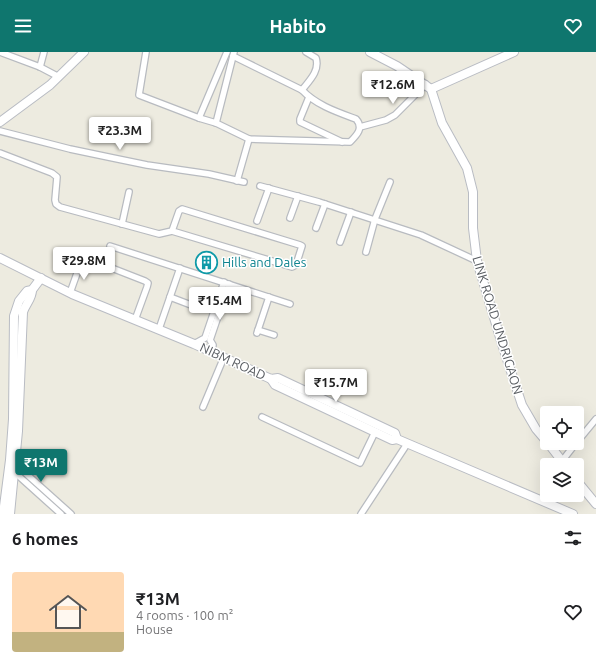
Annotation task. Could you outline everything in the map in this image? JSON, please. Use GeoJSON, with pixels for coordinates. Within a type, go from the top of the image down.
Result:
{"type":"FeatureCollection","features":[{"type":"Feature","properties":{"kind":"main road"},"geometry":{"type":"LineString","coordinates":[[0,122],[50,85],[84,52]]}},
{"type":"Feature","properties":{"kind":"main road"},"geometry":{"type":"LineString","coordinates":[[370,52],[432,87],[453,80],[514,52]]}},
{"type":"Feature","properties":{"kind":"main road","name":"LINK ROAD UNDRIGAON"},"geometry":{"type":"LineString","coordinates":[[432,87],[442,123],[467,168],[473,192],[473,228],[477,261],[502,344],[522,405],[540,434]]}},
{"type":"Feature","properties":{"kind":"main road","name":"NIBM ROAD"},"geometry":{"type":"LineString","coordinates":[[0,258],[70,293],[159,329],[271,379],[278,378],[395,433],[397,439],[407,444],[573,514]]}},
{"type":"Feature","properties":{"kind":"main road"},"geometry":{"type":"LineString","coordinates":[[10,514],[14,316],[19,301],[27,291],[32,290],[41,278]]}},
{"type":"Feature","properties":{"kind":"main road"},"geometry":{"type":"LineString","coordinates":[[271,379],[275,385],[392,440],[397,439]]}},
{"type":"Feature","properties":{"kind":"main road","name":"LINK ROAD UNDRIGAON"},"geometry":{"type":"LineString","coordinates":[[553,450],[559,458]]}},
{"type":"Feature","properties":{"kind":"main road"},"geometry":{"type":"LineString","coordinates":[[3,514],[12,466]]}},
{"type":"Feature","properties":{"kind":"main road"},"geometry":{"type":"LineString","coordinates":[[584,489],[596,504]]}},
{"type":"Feature","properties":{"kind":"street"},"geometry":{"type":"LineString","coordinates":[[0,52],[40,67],[59,77]]}},
{"type":"Feature","properties":{"kind":"street"},"geometry":{"type":"LineString","coordinates":[[40,67],[44,52]]}},
{"type":"Feature","properties":{"kind":"street"},"geometry":{"type":"LineString","coordinates":[[146,52],[139,94],[198,118],[216,123],[240,136],[249,139],[350,142],[358,134],[360,127],[360,123],[356,119],[326,107],[309,97],[302,90],[233,54],[216,123]]}},
{"type":"Feature","properties":{"kind":"street"},"geometry":{"type":"LineString","coordinates":[[198,118],[227,52]]}},
{"type":"Feature","properties":{"kind":"street"},"geometry":{"type":"LineString","coordinates":[[302,90],[316,71],[318,63],[316,58],[306,52]]}},
{"type":"Feature","properties":{"kind":"street"},"geometry":{"type":"LineString","coordinates":[[360,127],[386,120],[395,115],[432,87]]}},
{"type":"Feature","properties":{"kind":"street"},"geometry":{"type":"LineString","coordinates":[[309,97],[300,122],[345,142]]}},
{"type":"Feature","properties":{"kind":"street"},"geometry":{"type":"LineString","coordinates":[[0,131],[106,157],[147,165],[209,174],[244,182]]}},
{"type":"Feature","properties":{"kind":"street"},"geometry":{"type":"LineString","coordinates":[[237,181],[249,139]]}},
{"type":"Feature","properties":{"kind":"street"},"geometry":{"type":"LineString","coordinates":[[0,153],[52,173],[57,177],[55,200],[56,204],[60,207],[159,234],[172,231],[292,267],[296,265],[302,249],[302,246],[300,245],[182,209],[179,210],[172,231]]}},
{"type":"Feature","properties":{"kind":"street"},"geometry":{"type":"LineString","coordinates":[[366,252],[374,219],[390,182]]}},
{"type":"Feature","properties":{"kind":"street"},"geometry":{"type":"LineString","coordinates":[[260,186],[374,219],[426,237],[477,261]]}},
{"type":"Feature","properties":{"kind":"street"},"geometry":{"type":"LineString","coordinates":[[257,221],[269,188]]}},
{"type":"Feature","properties":{"kind":"street"},"geometry":{"type":"LineString","coordinates":[[122,224],[129,192]]}},
{"type":"Feature","properties":{"kind":"street"},"geometry":{"type":"LineString","coordinates":[[290,218],[298,196]]}},
{"type":"Feature","properties":{"kind":"street"},"geometry":{"type":"LineString","coordinates":[[316,228],[325,204]]}},
{"type":"Feature","properties":{"kind":"street"},"geometry":{"type":"LineString","coordinates":[[340,242],[351,212]]}},
{"type":"Feature","properties":{"kind":"street"},"geometry":{"type":"LineString","coordinates":[[110,246],[290,304]]}},
{"type":"Feature","properties":{"kind":"street"},"geometry":{"type":"LineString","coordinates":[[70,293],[81,262],[86,258],[146,281],[148,284],[135,320]]}},
{"type":"Feature","properties":{"kind":"street"},"geometry":{"type":"LineString","coordinates":[[159,329],[180,268]]}},
{"type":"Feature","properties":{"kind":"street"},"geometry":{"type":"LineString","coordinates":[[194,344],[205,338],[227,283]]}},
{"type":"Feature","properties":{"kind":"street"},"geometry":{"type":"LineString","coordinates":[[170,297],[191,305]]}},
{"type":"Feature","properties":{"kind":"street"},"geometry":{"type":"LineString","coordinates":[[269,297],[257,332],[274,335]]}},
{"type":"Feature","properties":{"kind":"street"},"geometry":{"type":"LineString","coordinates":[[212,352],[213,345],[210,340],[216,313]]}},
{"type":"Feature","properties":{"kind":"street"},"geometry":{"type":"LineString","coordinates":[[203,406],[224,357]]}},
{"type":"Feature","properties":{"kind":"street"},"geometry":{"type":"LineString","coordinates":[[262,417],[360,463],[375,432]]}},
{"type":"Feature","properties":{"kind":"street"},"geometry":{"type":"LineString","coordinates":[[584,434],[596,419]]}},
{"type":"Feature","properties":{"kind":"street"},"geometry":{"type":"LineString","coordinates":[[361,514],[407,444]]}},
{"type":"Feature","properties":{"kind":"street"},"geometry":{"type":"LineString","coordinates":[[12,466],[61,514]]}},
{"type":"Feature","properties":{"kind":"street"},"geometry":{"type":"LineString","coordinates":[[12,466],[71,514]]}},
{"type":"Feature","properties":{"kind":"place","name":"Hills and Dales"},"geometry":{"type":"Point","coordinates":[207,262]}}]}
